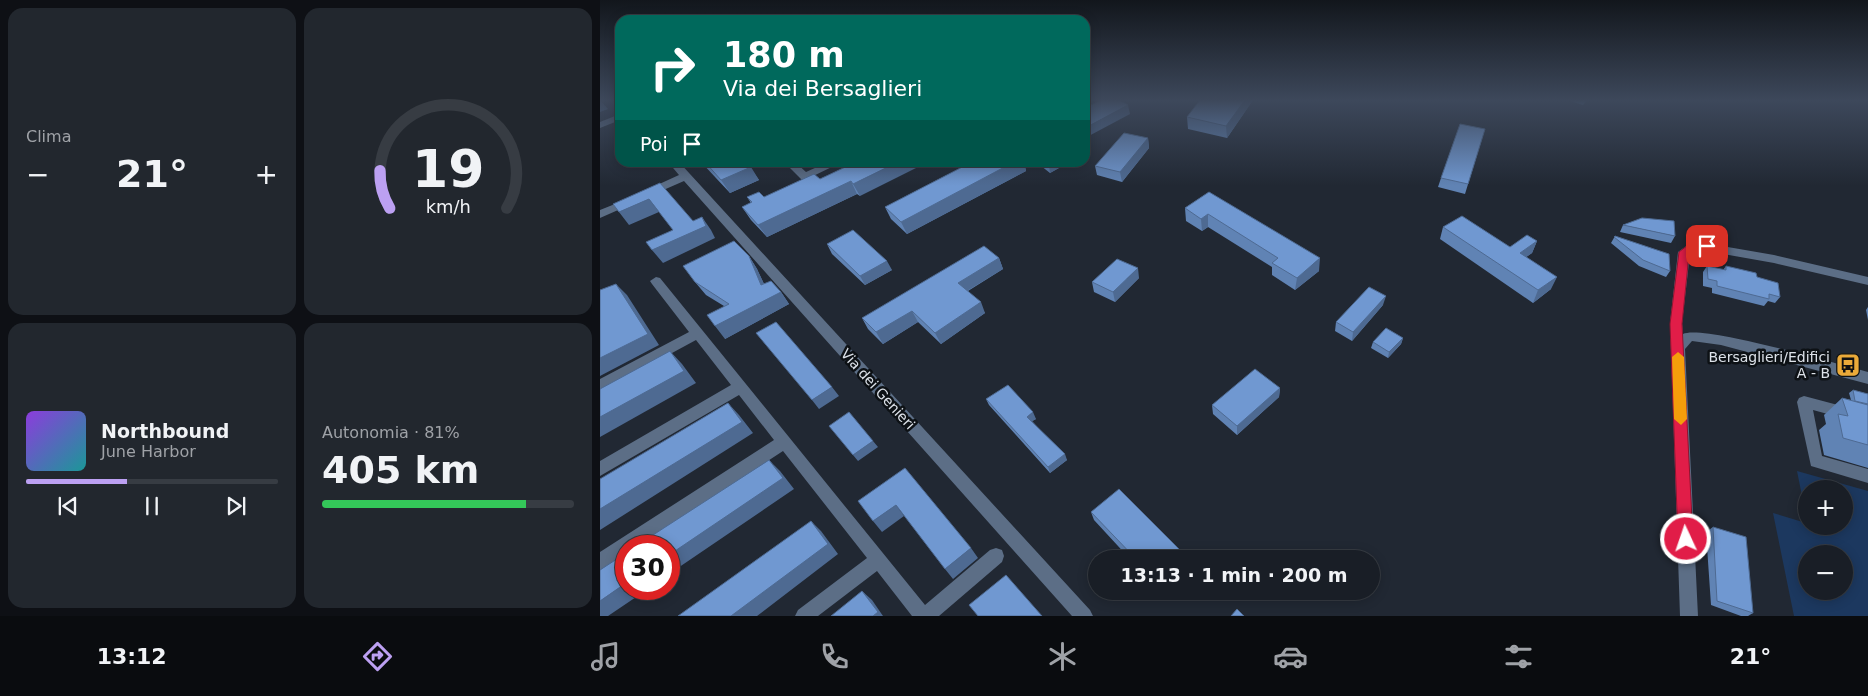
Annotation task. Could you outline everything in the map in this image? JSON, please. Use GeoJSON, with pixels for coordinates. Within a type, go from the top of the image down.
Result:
{"type":"FeatureCollection","features":[{"type":"Feature","properties":{"kind":"street","name":"Via dei Genieri"},"geometry":{"type":"LineString","coordinates":[[677,167],[1084,616]]}},
{"type":"Feature","properties":{"kind":"street"},"geometry":{"type":"LineString","coordinates":[[794,167],[805,177],[826,167]]}},
{"type":"Feature","properties":{"kind":"street"},"geometry":{"type":"LineString","coordinates":[[600,214],[685,177]]}},
{"type":"Feature","properties":{"kind":"street"},"geometry":{"type":"LineString","coordinates":[[1689,616],[1676,324],[1684,252],[1693,245],[1774,259],[1868,281]]}},
{"type":"Feature","properties":{"kind":"street"},"geometry":{"type":"LineString","coordinates":[[656,281],[924,616],[996,556]]}},
{"type":"Feature","properties":{"kind":"street"},"geometry":{"type":"LineString","coordinates":[[600,386],[698,333]]}},
{"type":"Feature","properties":{"kind":"street"},"geometry":{"type":"LineString","coordinates":[[1678,347],[1689,336],[1721,340],[1868,378]]}},
{"type":"Feature","properties":{"kind":"street"},"geometry":{"type":"LineString","coordinates":[[600,469],[740,386]]}},
{"type":"Feature","properties":{"kind":"street"},"geometry":{"type":"LineString","coordinates":[[1868,419],[1804,402],[1816,461],[1868,476]]}},
{"type":"Feature","properties":{"kind":"street"},"geometry":{"type":"LineString","coordinates":[[600,562],[784,442]]}},
{"type":"Feature","properties":{"kind":"street"},"geometry":{"type":"LineString","coordinates":[[804,616],[878,560]]}},
{"type":"Feature","properties":{"kind":"shaded area"},"geometry":{"type":"Polygon","coordinates":[[[1797,471],[1829,480],[1799,480],[1797,471]]]}},
{"type":"Feature","properties":{"kind":"shaded area"},"geometry":{"type":"Polygon","coordinates":[[[1853,487],[1868,491],[1868,616],[1794,616],[1773,513],[1798,521],[1798,535],[1853,535],[1853,487]]]}},
{"type":"Feature","properties":{"kind":"building"},"geometry":{"type":"Polygon","coordinates":[[[1458,129],[1485,129],[1468,184],[1441,178],[1458,129]]]}},
{"type":"Feature","properties":{"kind":"building"},"geometry":{"type":"Polygon","coordinates":[[[1124,133],[1148,138],[1120,172],[1095,166],[1124,133]]]}},
{"type":"Feature","properties":{"kind":"building"},"geometry":{"type":"Polygon","coordinates":[[[709,167],[751,167],[721,180],[709,167]]]}},
{"type":"Feature","properties":{"kind":"building"},"geometry":{"type":"Polygon","coordinates":[[[845,167],[888,167],[853,184],[851,181],[758,225],[742,207],[752,202],[747,197],[759,192],[764,197],[814,174],[820,179],[845,167]]]}},
{"type":"Feature","properties":{"kind":"building"},"geometry":{"type":"Polygon","coordinates":[[[962,167],[1005,167],[901,222],[885,207],[962,167]]]}},
{"type":"Feature","properties":{"kind":"building"},"geometry":{"type":"Polygon","coordinates":[[[660,183],[693,221],[702,217],[706,226],[652,250],[646,242],[673,230],[649,199],[619,212],[613,204],[660,183]]]}},
{"type":"Feature","properties":{"kind":"building"},"geometry":{"type":"Polygon","coordinates":[[[1209,192],[1320,258],[1297,278],[1272,263],[1278,258],[1208,214],[1201,219],[1185,208],[1209,192]]]}},
{"type":"Feature","properties":{"kind":"building"},"geometry":{"type":"Polygon","coordinates":[[[1462,216],[1510,247],[1527,235],[1537,241],[1520,253],[1557,277],[1538,290],[1443,227],[1462,216]]]}},
{"type":"Feature","properties":{"kind":"building"},"geometry":{"type":"Polygon","coordinates":[[[1642,218],[1674,221],[1675,236],[1623,225],[1642,218]]]}},
{"type":"Feature","properties":{"kind":"building"},"geometry":{"type":"Polygon","coordinates":[[[853,230],[887,261],[860,276],[827,244],[853,230]]]}},
{"type":"Feature","properties":{"kind":"building"},"geometry":{"type":"Polygon","coordinates":[[[1615,236],[1669,254],[1670,271],[1643,260],[1615,236]]]}},
{"type":"Feature","properties":{"kind":"building"},"geometry":{"type":"Polygon","coordinates":[[[734,241],[749,256],[761,285],[771,281],[781,292],[715,326],[707,315],[729,304],[695,282],[683,266],[734,241]]]}},
{"type":"Feature","properties":{"kind":"building"},"geometry":{"type":"Polygon","coordinates":[[[984,246],[999,258],[958,283],[981,302],[935,333],[912,311],[876,332],[862,318],[984,246]]]}},
{"type":"Feature","properties":{"kind":"building"},"geometry":{"type":"Polygon","coordinates":[[[1117,259],[1138,268],[1113,292],[1092,282],[1117,259]]]}},
{"type":"Feature","properties":{"kind":"building"},"geometry":{"type":"Polygon","coordinates":[[[1707,266],[1726,270],[1726,266],[1756,273],[1757,277],[1778,283],[1780,297],[1769,294],[1769,299],[1717,286],[1717,281],[1708,279],[1707,266]]]}},
{"type":"Feature","properties":{"kind":"building"},"geometry":{"type":"Polygon","coordinates":[[[616,284],[648,334],[600,358],[600,290],[616,284]]]}},
{"type":"Feature","properties":{"kind":"building"},"geometry":{"type":"Polygon","coordinates":[[[1369,287],[1386,296],[1353,332],[1336,322],[1369,287]]]}},
{"type":"Feature","properties":{"kind":"building"},"geometry":{"type":"Polygon","coordinates":[[[776,322],[832,387],[812,400],[756,333],[776,322]]]}},
{"type":"Feature","properties":{"kind":"building"},"geometry":{"type":"Polygon","coordinates":[[[1386,328],[1403,338],[1389,352],[1373,342],[1386,328]]]}},
{"type":"Feature","properties":{"kind":"building"},"geometry":{"type":"Polygon","coordinates":[[[670,351],[684,371],[600,417],[600,389],[670,351]]]}},
{"type":"Feature","properties":{"kind":"building"},"geometry":{"type":"Polygon","coordinates":[[[1255,369],[1280,388],[1237,426],[1212,405],[1255,369]]]}},
{"type":"Feature","properties":{"kind":"building"},"geometry":{"type":"Polygon","coordinates":[[[1008,385],[1033,412],[1027,417],[1065,454],[1048,467],[986,399],[1008,385]]]}},
{"type":"Feature","properties":{"kind":"building"},"geometry":{"type":"Polygon","coordinates":[[[1853,390],[1868,394],[1868,404],[1855,401],[1853,390]]]}},
{"type":"Feature","properties":{"kind":"building"},"geometry":{"type":"Polygon","coordinates":[[[1842,398],[1868,405],[1868,445],[1843,438],[1838,414],[1848,416],[1842,398]]]}},
{"type":"Feature","properties":{"kind":"building"},"geometry":{"type":"Polygon","coordinates":[[[728,403],[742,422],[600,509],[600,479],[728,403]]]}},
{"type":"Feature","properties":{"kind":"building"},"geometry":{"type":"Polygon","coordinates":[[[849,412],[873,441],[853,455],[829,426],[849,412]]]}},
{"type":"Feature","properties":{"kind":"building"},"geometry":{"type":"Polygon","coordinates":[[[769,460],[783,478],[680,548],[680,535],[653,535],[769,460]]]}},
{"type":"Feature","properties":{"kind":"building"},"geometry":{"type":"Polygon","coordinates":[[[905,468],[971,548],[945,569],[896,505],[873,521],[858,501],[905,468]]]}},
{"type":"Feature","properties":{"kind":"building"},"geometry":{"type":"Polygon","coordinates":[[[1119,489],[1180,550],[1127,550],[1091,512],[1119,489]]]}},
{"type":"Feature","properties":{"kind":"building"},"geometry":{"type":"Polygon","coordinates":[[[811,521],[828,544],[731,616],[678,616],[811,521]]]}},
{"type":"Feature","properties":{"kind":"building"},"geometry":{"type":"Polygon","coordinates":[[[1713,527],[1746,537],[1753,613],[1717,601],[1713,527]]]}},
{"type":"Feature","properties":{"kind":"building"},"geometry":{"type":"Polygon","coordinates":[[[615,560],[615,591],[600,601],[600,570],[615,560]]]}},
{"type":"Feature","properties":{"kind":"building"},"geometry":{"type":"Polygon","coordinates":[[[1006,575],[1042,616],[978,616],[969,605],[1006,575]]]}},
{"type":"Feature","properties":{"kind":"building"},"geometry":{"type":"Polygon","coordinates":[[[862,591],[878,612],[873,616],[831,616],[862,591]]]}},
{"type":"Feature","properties":{"kind":"building"},"geometry":{"type":"Polygon","coordinates":[[[1237,609],[1244,616],[1231,616],[1237,609]]]}},
{"type":"Feature","properties":{"kind":"slow traffic"},"geometry":{"type":"LineString","coordinates":[[1678,357],[1681,419]]}},
{"type":"Feature","properties":{"kind":"place","name":"Bersaglieri/Edifici A - B"},"geometry":{"type":"Point","coordinates":[1848,365]}},
{"type":"Feature","properties":{"kind":"route"},"geometry":{"type":"LineString","coordinates":[[1686,539],[1676,324],[1684,252],[1693,245],[1707,246]]}}]}
